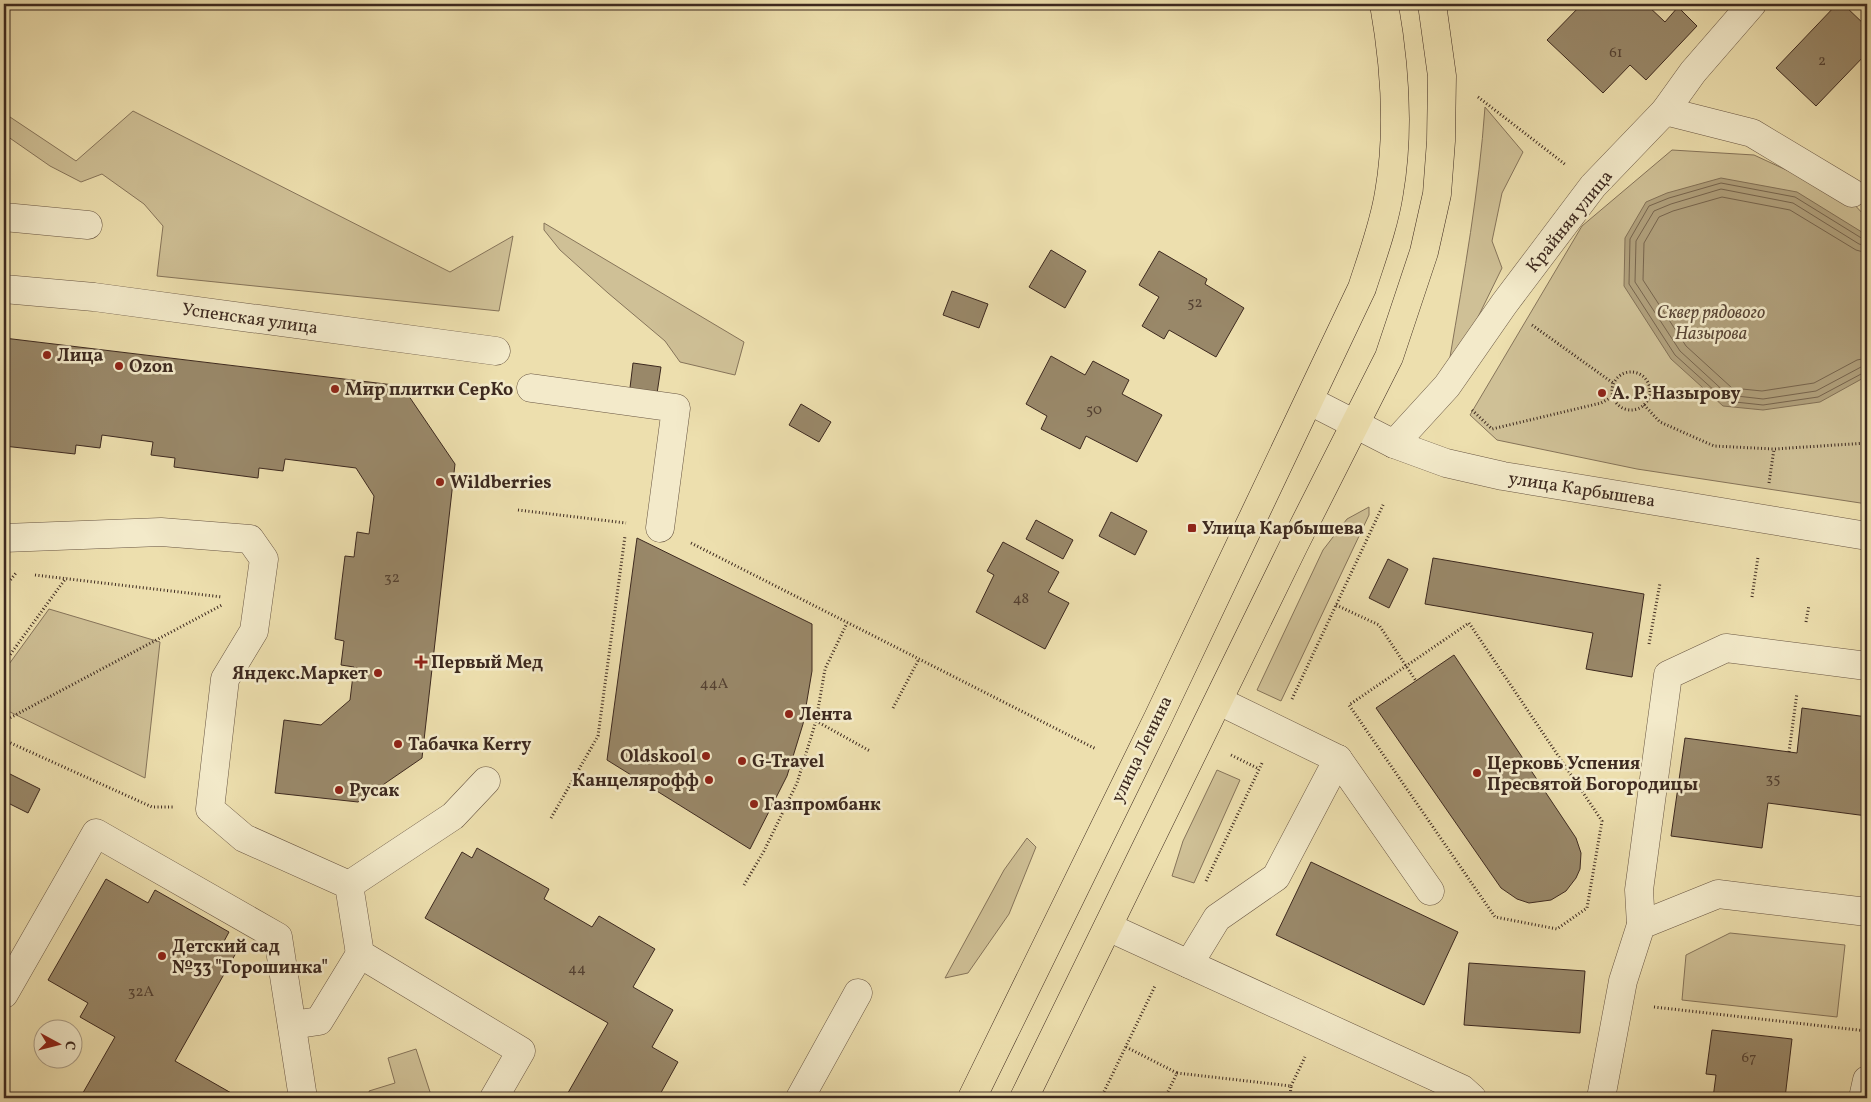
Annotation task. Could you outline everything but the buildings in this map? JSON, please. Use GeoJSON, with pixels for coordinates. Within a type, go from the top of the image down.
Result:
{"type":"FeatureCollection","features":[{"type":"Feature","properties":{"kind":"main road","name":"улица Ленина"},"geometry":{"type":"LineString","coordinates":[[972,1098],[1310,401],[1362,288],[1376,246],[1389,194],[1396,140],[1394,84],[1384,4]]}},
{"type":"Feature","properties":{"kind":"main road"},"geometry":{"type":"LineString","coordinates":[[1024,1098],[1388,357],[1424,252],[1437,194],[1441,141],[1442,76],[1432,4]]}},
{"type":"Feature","properties":{"kind":"street","name":"Крайняя улица"},"geometry":{"type":"LineString","coordinates":[[1394,444],[1447,386],[1504,304],[1594,186],[1665,111],[1693,72],[1752,4]]}},
{"type":"Feature","properties":{"kind":"street"},"geometry":{"type":"LineString","coordinates":[[1665,111],[1752,133],[1852,193]]}},
{"type":"Feature","properties":{"kind":"street"},"geometry":{"type":"LineString","coordinates":[[4,217],[88,225]]}},
{"type":"Feature","properties":{"kind":"street","name":"Успенская улица"},"geometry":{"type":"LineString","coordinates":[[4,289],[94,297],[496,351]]}},
{"type":"Feature","properties":{"kind":"street"},"geometry":{"type":"LineString","coordinates":[[531,388],[676,408],[660,528]]}},
{"type":"Feature","properties":{"kind":"street","name":"улица Карбышева"},"geometry":{"type":"LineString","coordinates":[[1310,401],[1394,444],[1446,463],[1503,476],[1867,536]]}},
{"type":"Feature","properties":{"kind":"street"},"geometry":{"type":"LineString","coordinates":[[4,538],[161,532],[250,539],[264,559],[246,599],[254,631],[225,679],[210,809],[244,838],[349,885]]}},
{"type":"Feature","properties":{"kind":"street"},"geometry":{"type":"LineString","coordinates":[[1601,1098],[1623,980],[1641,925],[1639,890],[1668,675],[1726,648],[1867,666]]}},
{"type":"Feature","properties":{"kind":"street"},"geometry":{"type":"LineString","coordinates":[[1219,701],[1338,759],[1430,891]]}},
{"type":"Feature","properties":{"kind":"street"},"geometry":{"type":"LineString","coordinates":[[1180,960],[1217,918],[1276,877],[1338,759]]}},
{"type":"Feature","properties":{"kind":"street"},"geometry":{"type":"LineString","coordinates":[[349,885],[453,816],[486,781]]}},
{"type":"Feature","properties":{"kind":"street"},"geometry":{"type":"LineString","coordinates":[[4,994],[96,833],[278,937],[303,1098]]}},
{"type":"Feature","properties":{"kind":"street"},"geometry":{"type":"LineString","coordinates":[[292,1025],[319,1021],[360,954],[349,885]]}},
{"type":"Feature","properties":{"kind":"street"},"geometry":{"type":"LineString","coordinates":[[1641,925],[1718,894],[1867,912]]}},
{"type":"Feature","properties":{"kind":"street"},"geometry":{"type":"LineString","coordinates":[[1108,927],[1462,1089],[1472,1098]]}},
{"type":"Feature","properties":{"kind":"street"},"geometry":{"type":"LineString","coordinates":[[360,954],[521,1051],[494,1098]]}},
{"type":"Feature","properties":{"kind":"street"},"geometry":{"type":"LineString","coordinates":[[800,1098],[858,993]]}},
{"type":"Feature","properties":{"kind":"street"},"geometry":{"type":"LineString","coordinates":[[1863,1098],[1867,1080]]}},
{"type":"Feature","properties":{"kind":"path"},"geometry":{"type":"LineString","coordinates":[[1476,95],[1594,186]]}},
{"type":"Feature","properties":{"kind":"path"},"geometry":{"type":"LineString","coordinates":[[1504,304],[1613,383]]}},
{"type":"Feature","properties":{"kind":"path"},"geometry":{"type":"LineString","coordinates":[[1631,372],[1642,375],[1648,384],[1650,395],[1644,405],[1634,410],[1622,409],[1612,397],[1613,383],[1620,375],[1631,372]]}},
{"type":"Feature","properties":{"kind":"path"},"geometry":{"type":"LineString","coordinates":[[1447,386],[1492,429],[1601,403],[1612,397]]}},
{"type":"Feature","properties":{"kind":"path"},"geometry":{"type":"LineString","coordinates":[[1644,405],[1660,422],[1714,446],[1774,449],[1867,443]]}},
{"type":"Feature","properties":{"kind":"path"},"geometry":{"type":"LineString","coordinates":[[1768,489],[1774,449]]}},
{"type":"Feature","properties":{"kind":"path"},"geometry":{"type":"LineString","coordinates":[[1204,884],[1384,503]]}},
{"type":"Feature","properties":{"kind":"path"},"geometry":{"type":"LineString","coordinates":[[518,510],[660,528],[1096,749]]}},
{"type":"Feature","properties":{"kind":"path"},"geometry":{"type":"LineString","coordinates":[[551,818],[598,736],[625,533]]}},
{"type":"Feature","properties":{"kind":"path"},"geometry":{"type":"LineString","coordinates":[[1752,597],[1758,557]]}},
{"type":"Feature","properties":{"kind":"path"},"geometry":{"type":"LineString","coordinates":[[4,588],[16,573]]}},
{"type":"Feature","properties":{"kind":"path"},"geometry":{"type":"LineString","coordinates":[[26,574],[246,599]]}},
{"type":"Feature","properties":{"kind":"path"},"geometry":{"type":"LineString","coordinates":[[4,663],[66,578]]}},
{"type":"Feature","properties":{"kind":"path"},"geometry":{"type":"LineString","coordinates":[[1660,583],[1648,654],[1668,675]]}},
{"type":"Feature","properties":{"kind":"path"},"geometry":{"type":"LineString","coordinates":[[4,720],[246,599]]}},
{"type":"Feature","properties":{"kind":"path"},"geometry":{"type":"LineString","coordinates":[[1336,605],[1379,625],[1416,681]]}},
{"type":"Feature","properties":{"kind":"path"},"geometry":{"type":"LineString","coordinates":[[1807,618],[1809,605]]}},
{"type":"Feature","properties":{"kind":"path"},"geometry":{"type":"LineString","coordinates":[[744,886],[764,851],[797,783],[816,721],[825,668],[848,623]]}},
{"type":"Feature","properties":{"kind":"path"},"geometry":{"type":"LineString","coordinates":[[1469,623],[1602,820],[1587,908],[1557,929],[1495,917],[1349,705],[1406,666],[1469,623]]}},
{"type":"Feature","properties":{"kind":"path"},"geometry":{"type":"LineString","coordinates":[[893,708],[920,659]]}},
{"type":"Feature","properties":{"kind":"path"},"geometry":{"type":"LineString","coordinates":[[816,721],[870,751]]}},
{"type":"Feature","properties":{"kind":"path"},"geometry":{"type":"LineString","coordinates":[[4,740],[152,806],[210,809]]}},
{"type":"Feature","properties":{"kind":"path"},"geometry":{"type":"LineString","coordinates":[[1223,751],[1259,769]]}},
{"type":"Feature","properties":{"kind":"path"},"geometry":{"type":"LineString","coordinates":[[1101,1098],[1126,1048],[1180,960]]}},
{"type":"Feature","properties":{"kind":"path"},"geometry":{"type":"LineString","coordinates":[[1619,1002],[1867,1031]]}},
{"type":"Feature","properties":{"kind":"path"},"geometry":{"type":"LineString","coordinates":[[1126,1048],[1177,1073],[1292,1086],[1290,1098]]}},
{"type":"Feature","properties":{"kind":"path"},"geometry":{"type":"LineString","coordinates":[[1165,1098],[1177,1073]]}},
{"type":"Feature","properties":{"kind":"green space"},"geometry":{"type":"Polygon","coordinates":[[[1485,107],[1523,152],[1502,193],[1492,241],[1502,268],[1456,362],[1450,357],[1475,201],[1485,107]]]}},
{"type":"Feature","properties":{"kind":"green space"},"geometry":{"type":"Polygon","coordinates":[[[133,111],[450,272],[513,236],[499,311],[157,276],[163,226],[144,204],[102,174],[81,182],[50,166],[4,134],[4,113],[76,161],[133,111]]]}},
{"type":"Feature","properties":{"kind":"green space","name":"Сквер рядового Назырова"},"geometry":{"type":"Polygon","coordinates":[[[1672,150],[1754,155],[1849,199],[1867,218],[1867,504],[1637,469],[1497,440],[1470,415],[1582,226],[1672,150]]]}},
{"type":"Feature","properties":{"kind":"green space"},"geometry":{"type":"Polygon","coordinates":[[[544,223],[744,342],[735,375],[680,362],[665,341],[560,250],[544,230],[544,223]]]}},
{"type":"Feature","properties":{"kind":"green space"},"geometry":{"type":"Polygon","coordinates":[[[1369,507],[1369,515],[1281,701],[1257,690],[1323,550],[1347,519],[1369,507]]]}},
{"type":"Feature","properties":{"kind":"green space"},"geometry":{"type":"Polygon","coordinates":[[[49,609],[160,642],[145,778],[4,709],[4,671],[49,609]]]}},
{"type":"Feature","properties":{"kind":"green space"},"geometry":{"type":"Polygon","coordinates":[[[1217,770],[1240,780],[1194,883],[1172,876],[1183,841],[1217,770]]]}},
{"type":"Feature","properties":{"kind":"green space"},"geometry":{"type":"Polygon","coordinates":[[[1027,838],[1036,847],[1009,914],[968,973],[945,978],[1004,870],[1027,838]]]}},
{"type":"Feature","properties":{"kind":"green space"},"geometry":{"type":"Polygon","coordinates":[[[1730,933],[1845,945],[1837,1017],[1682,1000],[1686,955],[1730,933]]]}},
{"type":"Feature","properties":{"kind":"green space"},"geometry":{"type":"Polygon","coordinates":[[[416,1049],[432,1098],[371,1098],[369,1091],[395,1083],[388,1058],[416,1049]]]}},
{"type":"Feature","properties":{"kind":"water"},"geometry":{"type":"Polygon","coordinates":[[[1721,178],[1797,192],[1865,234],[1867,237],[1867,376],[1820,402],[1763,410],[1723,406],[1671,359],[1624,286],[1625,238],[1646,202],[1667,193],[1721,178]]]}},
{"type":"Feature","properties":{"kind":"place","name":"Лица"},"geometry":{"type":"Point","coordinates":[47,355]}},
{"type":"Feature","properties":{"kind":"place","name":"Ozon"},"geometry":{"type":"Point","coordinates":[119,366]}},
{"type":"Feature","properties":{"kind":"place","name":"Мир плитки СерКо"},"geometry":{"type":"Point","coordinates":[335,389]}},
{"type":"Feature","properties":{"kind":"place","name":"А. Р. Назырову"},"geometry":{"type":"Point","coordinates":[1602,393]}},
{"type":"Feature","properties":{"kind":"place","name":"Wildberries"},"geometry":{"type":"Point","coordinates":[440,482]}},
{"type":"Feature","properties":{"kind":"place","name":"Улица Карбышева"},"geometry":{"type":"Point","coordinates":[1192,528]}},
{"type":"Feature","properties":{"kind":"place","name":"Первый Мед"},"geometry":{"type":"Point","coordinates":[421,662]}},
{"type":"Feature","properties":{"kind":"place","name":"Яндекс.Маркет"},"geometry":{"type":"Point","coordinates":[378,673]}},
{"type":"Feature","properties":{"kind":"place","name":"Лента"},"geometry":{"type":"Point","coordinates":[789,714]}},
{"type":"Feature","properties":{"kind":"place","name":"Табачка Kerry"},"geometry":{"type":"Point","coordinates":[398,744]}},
{"type":"Feature","properties":{"kind":"place","name":"Oldskool"},"geometry":{"type":"Point","coordinates":[706,756]}},
{"type":"Feature","properties":{"kind":"place","name":"G-Travel"},"geometry":{"type":"Point","coordinates":[742,761]}},
{"type":"Feature","properties":{"kind":"place","name":"Церковь Успения Пресвятой Богородицы"},"geometry":{"type":"Point","coordinates":[1477,773]}},
{"type":"Feature","properties":{"kind":"place","name":"Канцелярофф"},"geometry":{"type":"Point","coordinates":[709,780]}},
{"type":"Feature","properties":{"kind":"place","name":"Русак"},"geometry":{"type":"Point","coordinates":[339,790]}},
{"type":"Feature","properties":{"kind":"place","name":"Газпромбанк"},"geometry":{"type":"Point","coordinates":[754,804]}},
{"type":"Feature","properties":{"kind":"place","name":"Детский сад №33 \"Горошинка\""},"geometry":{"type":"Point","coordinates":[162,956]}}]}
